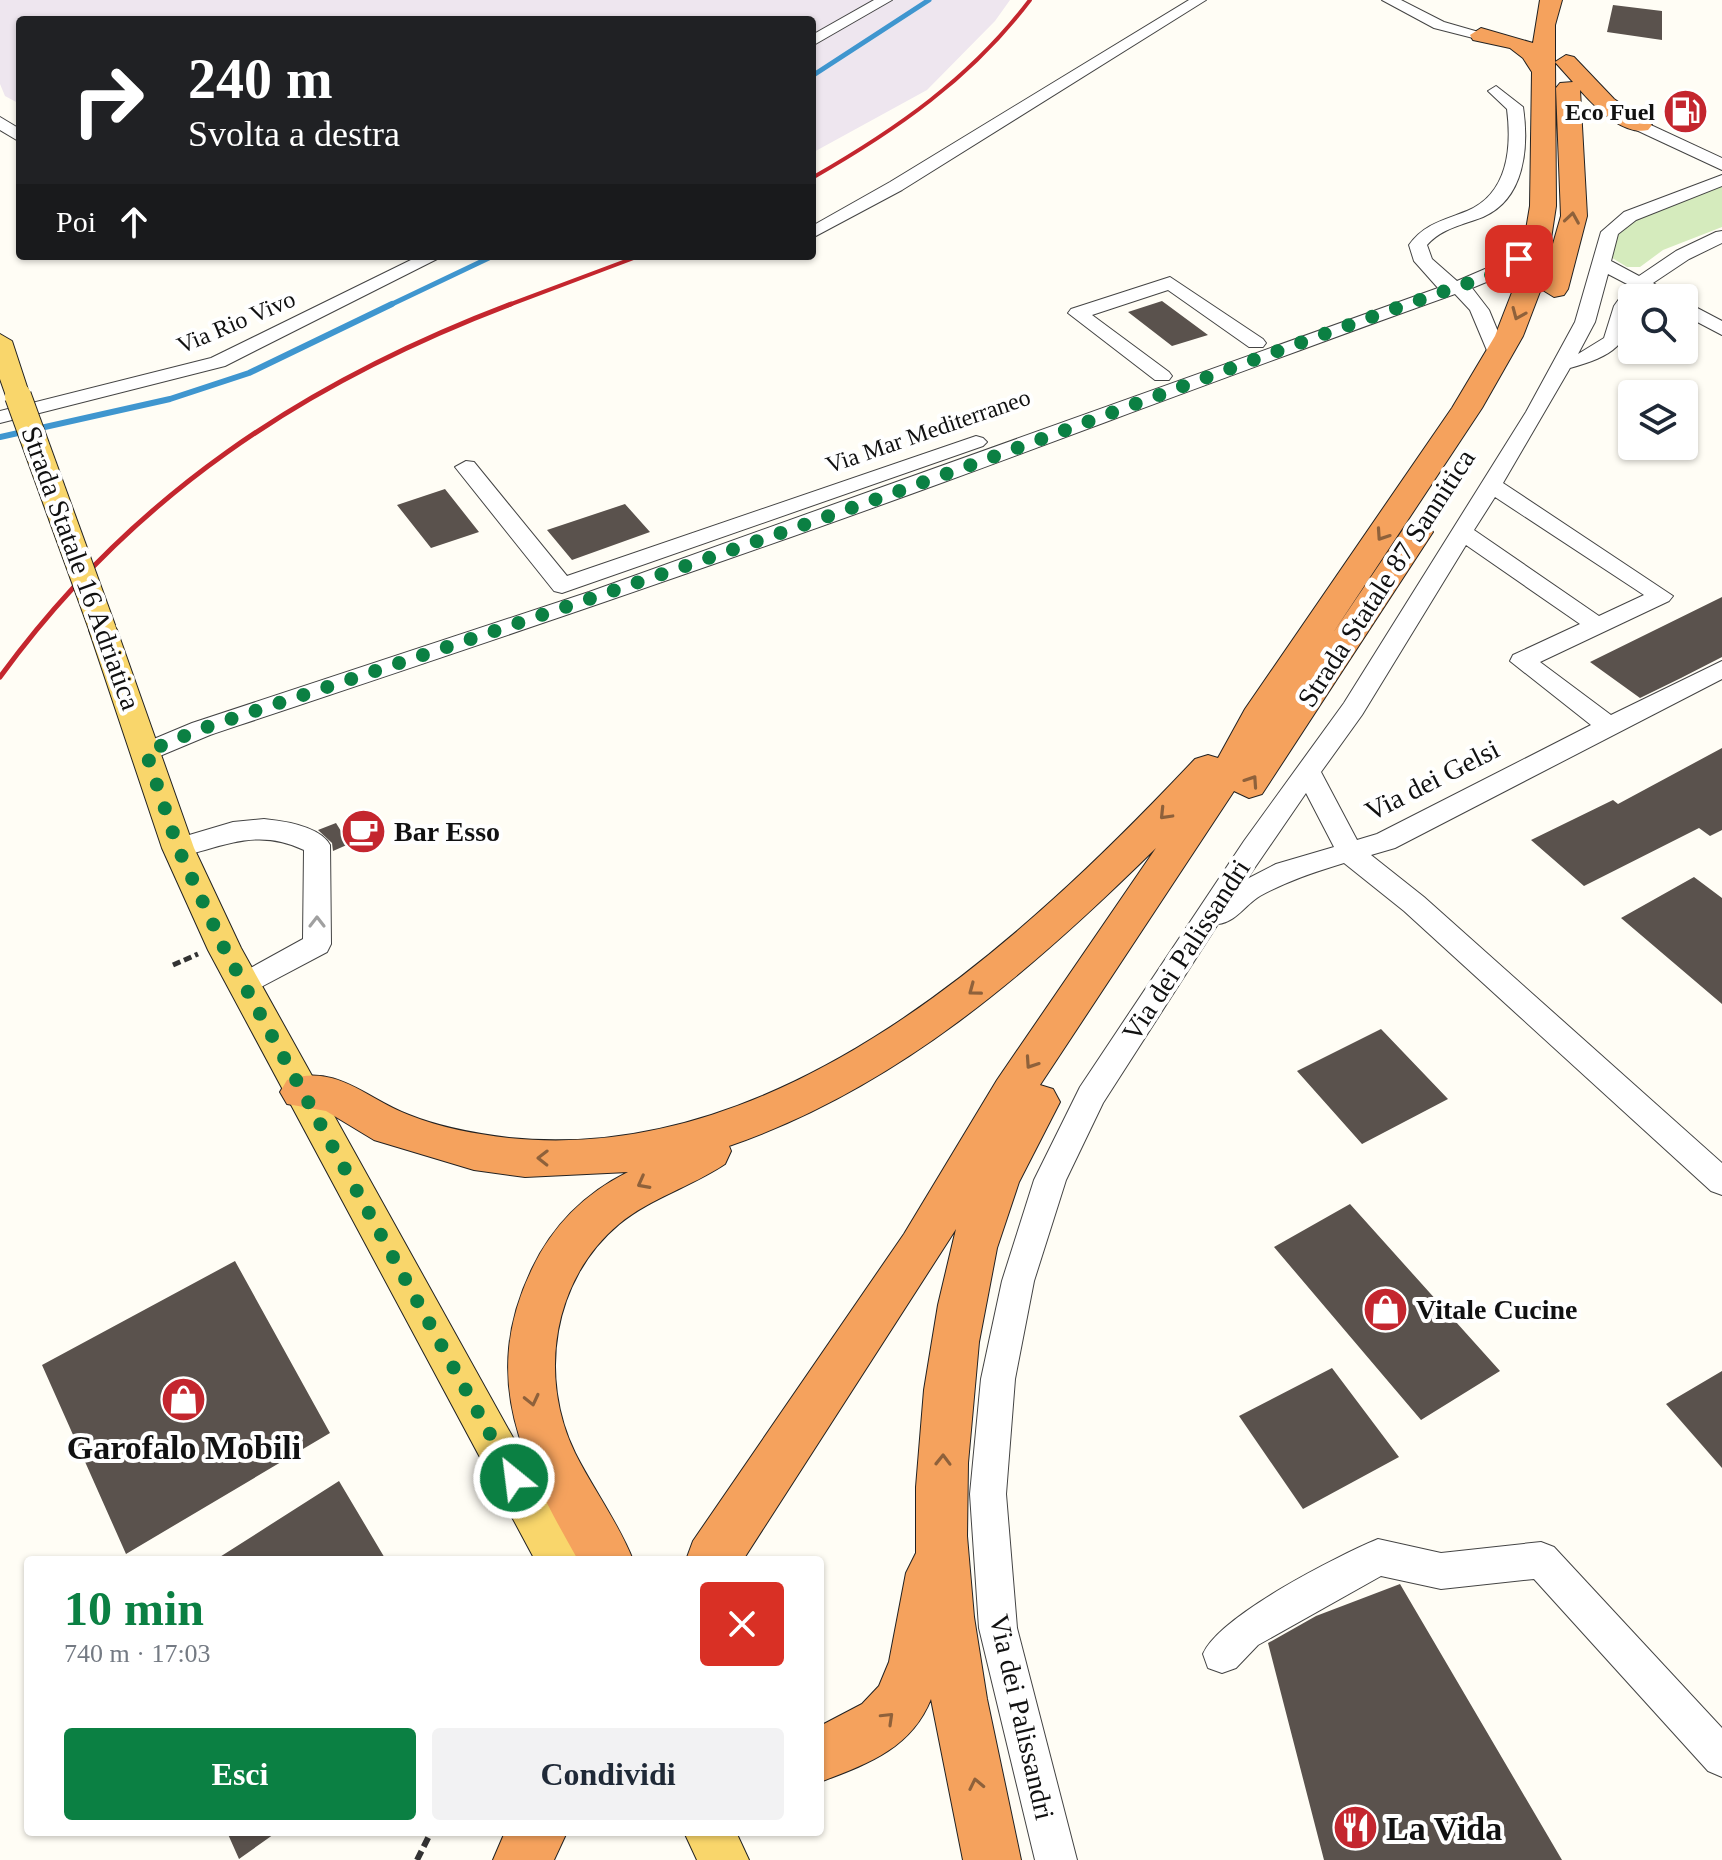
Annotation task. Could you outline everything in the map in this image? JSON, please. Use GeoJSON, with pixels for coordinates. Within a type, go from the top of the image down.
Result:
{"type":"FeatureCollection","features":[{"type":"Feature","properties":{"kind":"highway","name":"Strada Statale 87 Sannitica"},"geometry":{"type":"LineString","coordinates":[[1038,1102],[1513,381],[1546,314],[1574,216],[1574,162],[1544,25],[1551,0]]}},
{"type":"Feature","properties":{"kind":"highway"},"geometry":{"type":"LineString","coordinates":[[1481,35],[1507,35],[1544,25]]}},
{"type":"Feature","properties":{"kind":"highway"},"geometry":{"type":"LineString","coordinates":[[1481,35],[1513,41],[1534,52],[1640,125]]}},
{"type":"Feature","properties":{"kind":"highway","name":"Strada Statale 87 Sannitica"},"geometry":{"type":"LineString","coordinates":[[1258,718],[1467,408],[1520,311],[1539,245],[1554,67],[1567,38]]}},
{"type":"Feature","properties":{"kind":"highway"},"geometry":{"type":"LineString","coordinates":[[1574,162],[1587,123],[1621,121],[1640,125]]}},
{"type":"Feature","properties":{"kind":"highway"},"geometry":{"type":"LineString","coordinates":[[302,1092],[333,1094],[389,1126],[424,1138],[490,1154],[526,1158],[618,1154],[729,1126],[770,1111],[894,1045],[995,974],[1117,864],[1182,797],[1233,737],[1258,718]]}},
{"type":"Feature","properties":{"kind":"highway"},"geometry":{"type":"LineString","coordinates":[[715,1556],[920,1248],[1012,1092],[1248,742],[1258,718]]}},
{"type":"Feature","properties":{"kind":"highway"},"geometry":{"type":"LineString","coordinates":[[920,1248],[1038,1102]]}},
{"type":"Feature","properties":{"kind":"highway"},"geometry":{"type":"LineString","coordinates":[[992,1860],[964,1723],[941,1538],[943,1447],[962,1297],[990,1195],[1038,1102]]}},
{"type":"Feature","properties":{"kind":"highway"},"geometry":{"type":"LineString","coordinates":[[605,1556],[552,1460],[533,1405],[528,1365],[540,1303],[560,1262],[601,1212],[631,1189],[707,1153],[729,1126]]}},
{"type":"Feature","properties":{"kind":"highway"},"geometry":{"type":"LineString","coordinates":[[824,1753],[857,1742],[882,1725],[901,1705],[918,1663],[922,1615],[941,1538]]}},
{"type":"Feature","properties":{"kind":"highway"},"geometry":{"type":"LineString","coordinates":[[522,1860],[536,1836]]}},
{"type":"Feature","properties":{"kind":"main road","name":"Strada Statale 16 Adriatica"},"geometry":{"type":"LineString","coordinates":[[0,341],[178,848],[244,985],[557,1556]]}},
{"type":"Feature","properties":{"kind":"main road"},"geometry":{"type":"LineString","coordinates":[[711,1836],[724,1860]]}},
{"type":"Feature","properties":{"kind":"street"},"geometry":{"type":"LineString","coordinates":[[816,39],[885,0]]}},
{"type":"Feature","properties":{"kind":"street"},"geometry":{"type":"LineString","coordinates":[[816,231],[922,170],[1199,0]]}},
{"type":"Feature","properties":{"kind":"street"},"geometry":{"type":"LineString","coordinates":[[1389,0],[1439,25],[1481,35]]}},
{"type":"Feature","properties":{"kind":"street"},"geometry":{"type":"LineString","coordinates":[[1496,91],[1515,107],[1520,130],[1514,161],[1503,191],[1486,209],[1427,231],[1418,245],[1423,261],[1483,315],[1498,356]]}},
{"type":"Feature","properties":{"kind":"street"},"geometry":{"type":"LineString","coordinates":[[1640,125],[1719,163]]}},
{"type":"Feature","properties":{"kind":"street","name":"Via dei Palissandri"},"geometry":{"type":"LineString","coordinates":[[1056,1860],[998,1628],[988,1494],[998,1379],[1018,1281],[1050,1180],[1091,1096],[1253,848],[1309,773],[1491,485],[1585,322],[1610,232],[1618,223],[1719,163]]}},
{"type":"Feature","properties":{"kind":"street"},"geometry":{"type":"LineString","coordinates":[[1600,263],[1645,284],[1687,250],[1722,236]]}},
{"type":"Feature","properties":{"kind":"street"},"geometry":{"type":"LineString","coordinates":[[146,752],[201,729],[582,602],[937,477],[1451,285],[1504,270],[1539,245]]}},
{"type":"Feature","properties":{"kind":"street","name":"Via Rio Vivo"},"geometry":{"type":"LineString","coordinates":[[0,417],[218,362],[426,260]]}},
{"type":"Feature","properties":{"kind":"street"},"geometry":{"type":"LineString","coordinates":[[1162,376],[1078,313],[1170,283],[1256,343]]}},
{"type":"Feature","properties":{"kind":"street","name":"Via Mar Mediterraneo"},"geometry":{"type":"LineString","coordinates":[[466,467],[562,586],[1421,284],[1451,285]]}},
{"type":"Feature","properties":{"kind":"street"},"geometry":{"type":"LineString","coordinates":[[1698,315],[1722,329]]}},
{"type":"Feature","properties":{"kind":"street"},"geometry":{"type":"LineString","coordinates":[[1560,365],[1604,351],[1618,329]]}},
{"type":"Feature","properties":{"kind":"street"},"geometry":{"type":"LineString","coordinates":[[1491,485],[1661,596],[1522,661],[1609,726]]}},
{"type":"Feature","properties":{"kind":"street"},"geometry":{"type":"LineString","coordinates":[[1462,532],[1597,625]]}},
{"type":"Feature","properties":{"kind":"street","name":"Via dei Gelsi"},"geometry":{"type":"LineString","coordinates":[[1182,957],[1227,906],[1247,891],[1286,871],[1386,841],[1722,669]]}},
{"type":"Feature","properties":{"kind":"street"},"geometry":{"type":"LineString","coordinates":[[1309,773],[1351,854],[1414,904],[1722,1182]]}},
{"type":"Feature","properties":{"kind":"street"},"geometry":{"type":"LineString","coordinates":[[178,848],[258,826],[290,830],[317,845],[317,944],[244,985]]}},
{"type":"Feature","properties":{"kind":"street"},"geometry":{"type":"LineString","coordinates":[[1222,1654],[1245,1632],[1378,1557],[1441,1571],[1541,1560],[1722,1757]]}},
{"type":"Feature","properties":{"kind":"path"},"geometry":{"type":"LineString","coordinates":[[417,1860],[429,1836]]}},
{"type":"Feature","properties":{"kind":"shaded area"},"geometry":{"type":"Polygon","coordinates":[[[0,0],[1010,0],[995,21],[927,90],[816,151],[816,16],[16,16],[16,102],[5,96],[0,84],[0,0]]]}},
{"type":"Feature","properties":{"kind":"green space"},"geometry":{"type":"Polygon","coordinates":[[[1722,186],[1722,227],[1663,250],[1640,267],[1627,267],[1609,256],[1620,230],[1632,221],[1722,186]]]}},
{"type":"Feature","properties":{"kind":"building"},"geometry":{"type":"Polygon","coordinates":[[[1613,5],[1662,11],[1662,40],[1607,32],[1613,5]]]}},
{"type":"Feature","properties":{"kind":"building"},"geometry":{"type":"Polygon","coordinates":[[[1162,301],[1208,335],[1172,346],[1128,312],[1162,301]]]}},
{"type":"Feature","properties":{"kind":"building"},"geometry":{"type":"Polygon","coordinates":[[[445,489],[479,532],[431,548],[397,505],[445,489]]]}},
{"type":"Feature","properties":{"kind":"building"},"geometry":{"type":"Polygon","coordinates":[[[625,504],[650,532],[572,560],[547,530],[625,504]]]}},
{"type":"Feature","properties":{"kind":"building"},"geometry":{"type":"Polygon","coordinates":[[[1722,597],[1722,657],[1681,678],[1640,698],[1590,662],[1722,597]]]}},
{"type":"Feature","properties":{"kind":"building"},"geometry":{"type":"Polygon","coordinates":[[[1722,748],[1722,830],[1710,836],[1699,828],[1584,886],[1531,840],[1613,800],[1618,804],[1722,748]]]}},
{"type":"Feature","properties":{"kind":"building"},"geometry":{"type":"Polygon","coordinates":[[[336,823],[349,844],[333,851],[332,843],[318,830],[336,823]]]}},
{"type":"Feature","properties":{"kind":"building"},"geometry":{"type":"Polygon","coordinates":[[[1694,877],[1722,898],[1722,1004],[1621,918],[1694,877]]]}},
{"type":"Feature","properties":{"kind":"building"},"geometry":{"type":"Polygon","coordinates":[[[1381,1029],[1448,1099],[1362,1144],[1297,1071],[1381,1029]]]}},
{"type":"Feature","properties":{"kind":"building","name":"Vitale Cucine"},"geometry":{"type":"Polygon","coordinates":[[[1350,1204],[1500,1371],[1421,1420],[1274,1247],[1350,1204]]]}},
{"type":"Feature","properties":{"kind":"building","name":"Garofalo Mobili"},"geometry":{"type":"Polygon","coordinates":[[[235,1261],[330,1433],[126,1554],[42,1365],[235,1261]]]}},
{"type":"Feature","properties":{"kind":"building"},"geometry":{"type":"Polygon","coordinates":[[[1332,1368],[1399,1457],[1303,1509],[1239,1416],[1332,1368]]]}},
{"type":"Feature","properties":{"kind":"building"},"geometry":{"type":"Polygon","coordinates":[[[1722,1371],[1722,1468],[1666,1404],[1722,1371]]]}},
{"type":"Feature","properties":{"kind":"building","name":"Garofalo Mobili"},"geometry":{"type":"Polygon","coordinates":[[[339,1481],[384,1556],[221,1556],[339,1481]]]}},
{"type":"Feature","properties":{"kind":"building"},"geometry":{"type":"Polygon","coordinates":[[[1400,1584],[1562,1860],[1324,1860],[1268,1643],[1316,1616],[1400,1584]]]}},
{"type":"Feature","properties":{"kind":"building"},"geometry":{"type":"Polygon","coordinates":[[[229,1836],[271,1836],[239,1859],[229,1836]]]}},
{"type":"Feature","properties":{"kind":"waterway"},"geometry":{"type":"LineString","coordinates":[[816,73],[929,0]]}},
{"type":"Feature","properties":{"kind":"waterway"},"geometry":{"type":"LineString","coordinates":[[388,306],[485,260]]}},
{"type":"Feature","properties":{"kind":"waterway"},"geometry":{"type":"LineString","coordinates":[[0,437],[170,399],[249,373],[392,304]]}},
{"type":"Feature","properties":{"kind":"railway"},"geometry":{"type":"LineString","coordinates":[[816,176],[902,121],[957,78],[983,54],[1030,0]]}},
{"type":"Feature","properties":{"kind":"railway"},"geometry":{"type":"LineString","coordinates":[[507,306],[628,260]]}},
{"type":"Feature","properties":{"kind":"railway"},"geometry":{"type":"LineString","coordinates":[[507,306],[511,304]]}},
{"type":"Feature","properties":{"kind":"railway"},"geometry":{"type":"LineString","coordinates":[[0,677],[51,612],[106,553],[165,500],[227,452],[293,409],[362,370],[507,306]]}},
{"type":"Feature","properties":{"kind":"place","name":"Eco Fuel"},"geometry":{"type":"Point","coordinates":[1686,112]}},
{"type":"Feature","properties":{"kind":"place","name":"Bar Esso"},"geometry":{"type":"Point","coordinates":[363,831]}},
{"type":"Feature","properties":{"kind":"place","name":"Vitale Cucine"},"geometry":{"type":"Point","coordinates":[1385,1309]}},
{"type":"Feature","properties":{"kind":"place","name":"Garofalo Mobili"},"geometry":{"type":"Point","coordinates":[184,1399]}},
{"type":"Feature","properties":{"kind":"place","name":"La Vida"},"geometry":{"type":"Point","coordinates":[1355,1828]}},
{"type":"Feature","properties":{"kind":"route"},"geometry":{"type":"LineString","coordinates":[[514,1478],[225,950],[178,848],[146,752],[201,729],[597,597],[937,477],[1183,384],[1489,276],[1519,259]]}}]}
